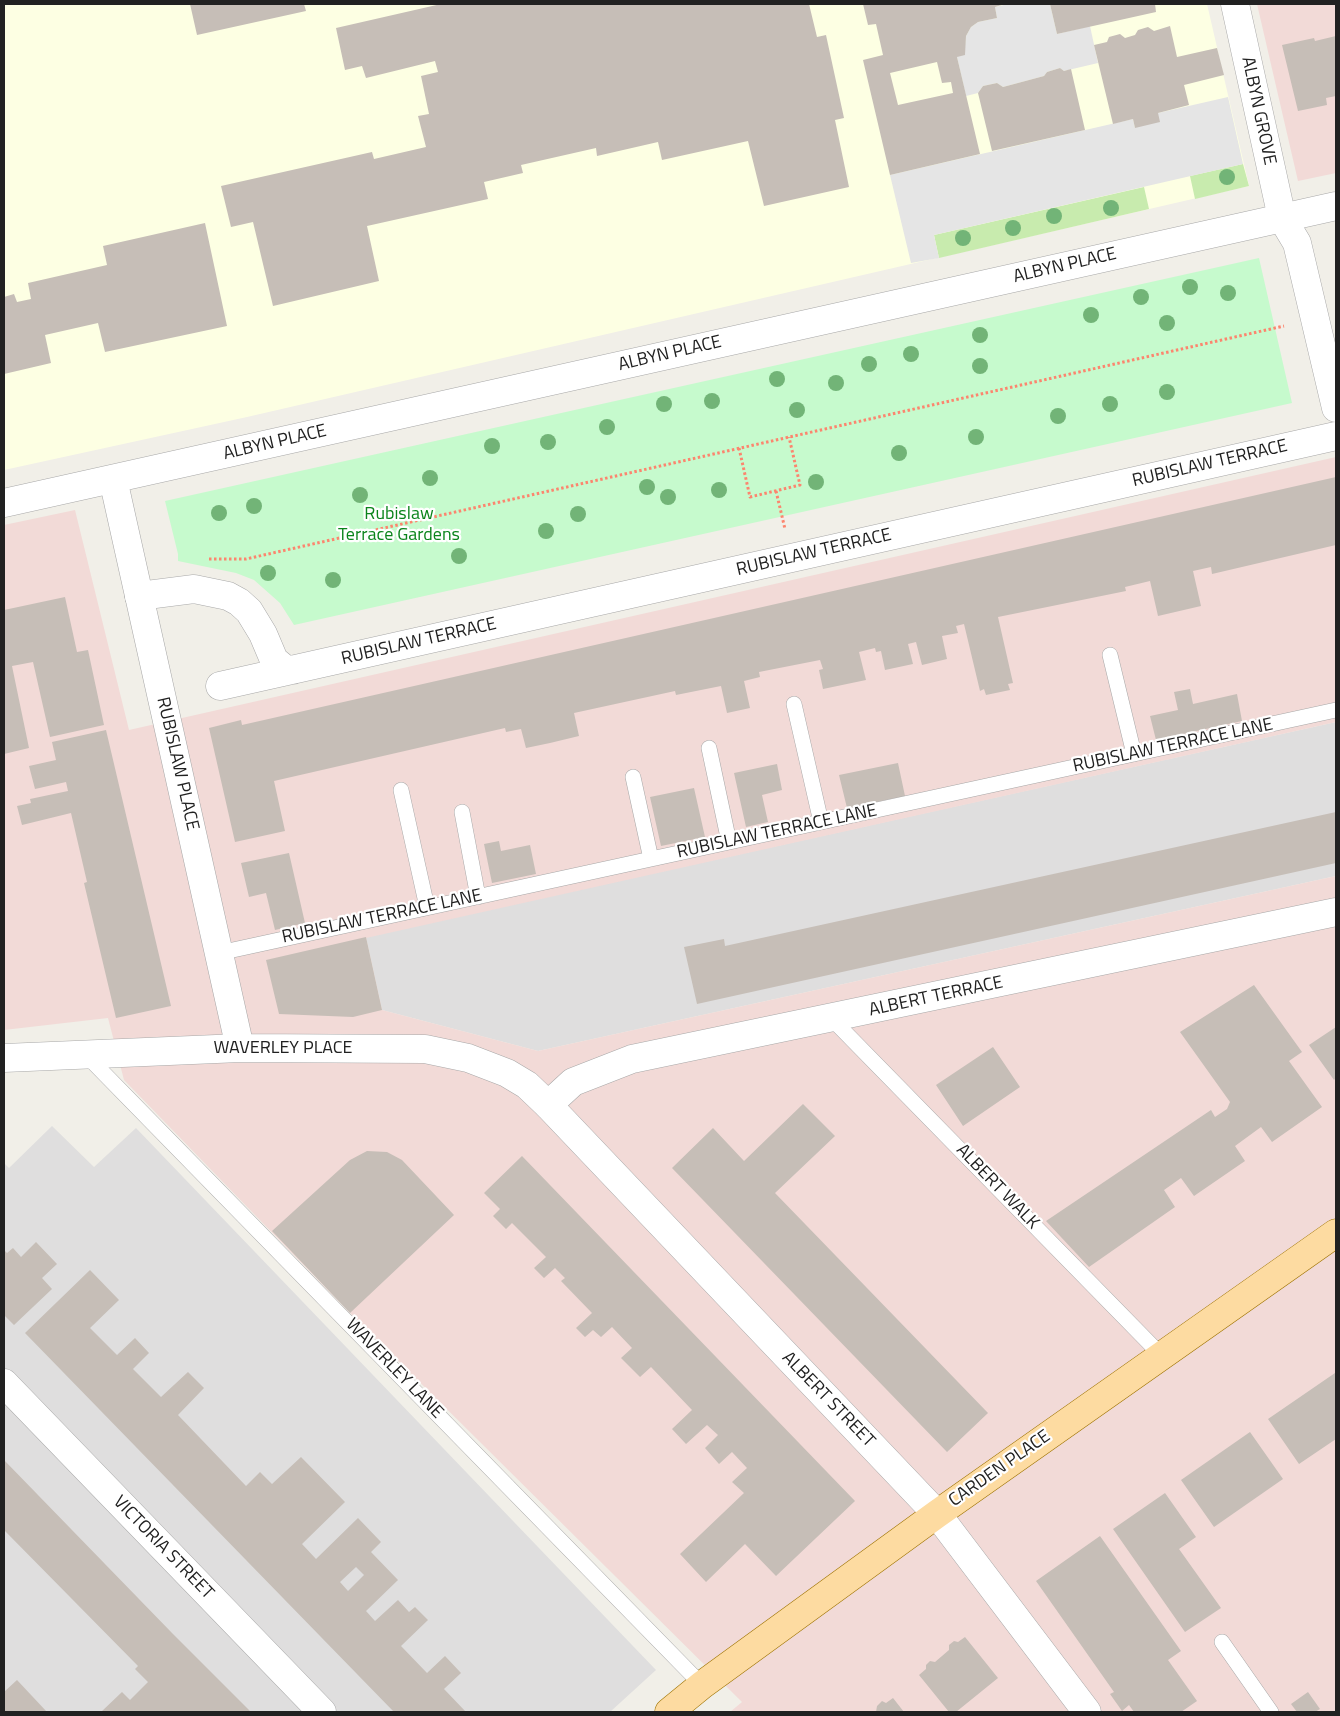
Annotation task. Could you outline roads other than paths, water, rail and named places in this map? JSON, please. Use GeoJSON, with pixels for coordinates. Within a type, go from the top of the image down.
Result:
{"type":"FeatureCollection","features":[{"type":"Feature","properties":{"kind":"main road","name":"CARDEN PLACE"},"geometry":{"type":"LineString","coordinates":[[669,1712],[702,1685],[937,1514],[1336,1233]]}},
{"type":"Feature","properties":{"kind":"street","name":"ALBYN GROVE"},"geometry":{"type":"LineString","coordinates":[[1235,4],[1282,218],[1297,243],[1336,408]]}},
{"type":"Feature","properties":{"kind":"street","name":"ALBYN PLACE"},"geometry":{"type":"LineString","coordinates":[[4,503],[1336,206]]}},
{"type":"Feature","properties":{"kind":"street","name":"RUBISLAW TERRACE"},"geometry":{"type":"LineString","coordinates":[[220,686],[1336,436]]}},
{"type":"Feature","properties":{"kind":"street","name":"RUBISLAW PLACE"},"geometry":{"type":"LineString","coordinates":[[113,479],[240,1048]]}},
{"type":"Feature","properties":{"kind":"street"},"geometry":{"type":"LineString","coordinates":[[140,596],[194,589],[228,596],[240,602],[249,611],[263,634],[274,660],[285,669],[293,670]]}},
{"type":"Feature","properties":{"kind":"street","name":"ALBERT TERRACE"},"geometry":{"type":"LineString","coordinates":[[548,1105],[573,1082],[632,1059],[1336,912]]}},
{"type":"Feature","properties":{"kind":"street","name":"WAVERLEY PLACE"},"geometry":{"type":"LineString","coordinates":[[4,1058],[240,1048],[425,1049],[468,1058],[506,1073],[527,1085],[548,1105]]}},
{"type":"Feature","properties":{"kind":"street","name":"ALBERT STREET"},"geometry":{"type":"LineString","coordinates":[[548,1105],[937,1514],[1087,1712]]}},
{"type":"Feature","properties":{"kind":"street","name":"VICTORIA STREET"},"geometry":{"type":"LineString","coordinates":[[4,1383],[322,1712]]}},
{"type":"Feature","properties":{"kind":"lane"},"geometry":{"type":"LineString","coordinates":[[1110,655],[1134,754]]}},
{"type":"Feature","properties":{"kind":"lane"},"geometry":{"type":"LineString","coordinates":[[794,704],[821,822]]}},
{"type":"Feature","properties":{"kind":"lane","name":"RUBISLAW TERRACE LANE"},"geometry":{"type":"LineString","coordinates":[[218,953],[1336,710]]}},
{"type":"Feature","properties":{"kind":"lane"},"geometry":{"type":"LineString","coordinates":[[709,748],[729,842]]}},
{"type":"Feature","properties":{"kind":"lane"},"geometry":{"type":"LineString","coordinates":[[633,778],[652,859]]}},
{"type":"Feature","properties":{"kind":"lane"},"geometry":{"type":"LineString","coordinates":[[401,790],[427,907]]}},
{"type":"Feature","properties":{"kind":"lane"},"geometry":{"type":"LineString","coordinates":[[462,812],[478,896]]}},
{"type":"Feature","properties":{"kind":"lane","name":"ALBERT WALK"},"geometry":{"type":"LineString","coordinates":[[832,1018],[1161,1355]]}},
{"type":"Feature","properties":{"kind":"lane","name":"WAVERLEY LANE"},"geometry":{"type":"LineString","coordinates":[[86,1054],[702,1685]]}},
{"type":"Feature","properties":{"kind":"lane"},"geometry":{"type":"LineString","coordinates":[[1222,1642],[1271,1712]]}},
{"type":"Feature","properties":{"kind":"park label","name":"Rubislaw Terrace Gardens"},"geometry":{"type":"Point","coordinates":[399,525]}}]}
